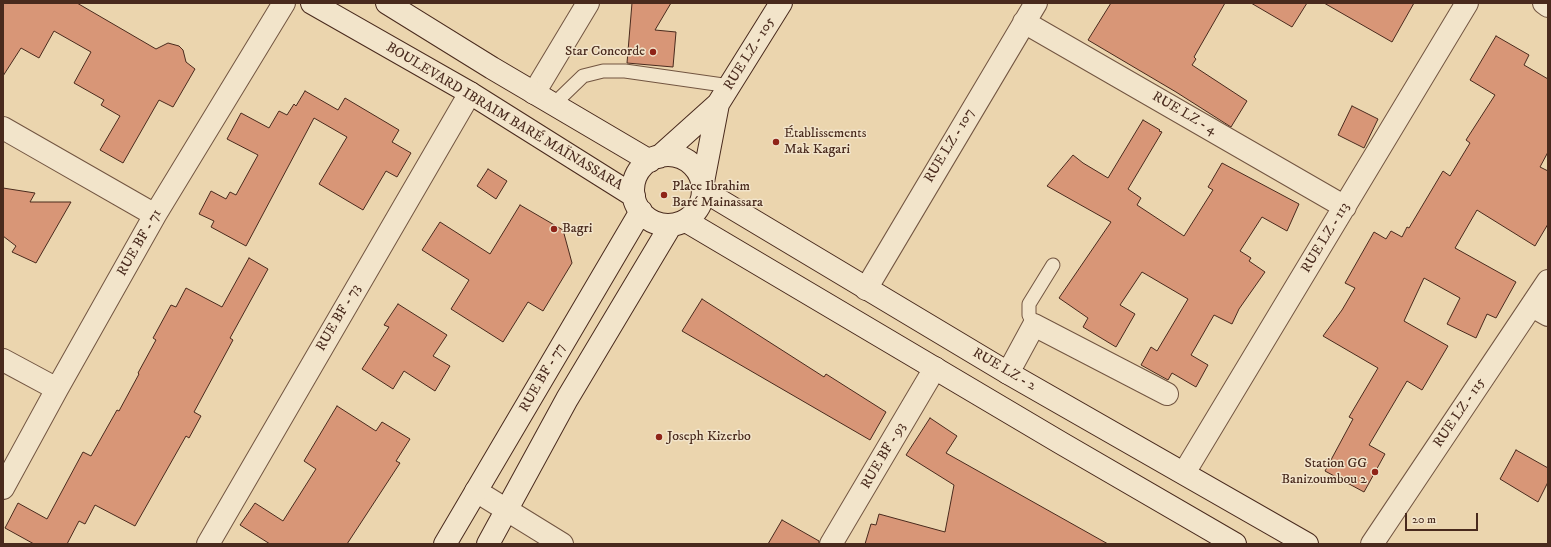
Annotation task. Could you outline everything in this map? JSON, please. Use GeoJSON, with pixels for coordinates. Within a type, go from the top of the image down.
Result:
{"type":"FeatureCollection","features":[{"type":"Feature","properties":{"kind":"street","name":"RUE BF - 71"},"geometry":{"type":"LineString","coordinates":[[3,488],[155,215],[284,3]]}},
{"type":"Feature","properties":{"kind":"street","name":"BOULEVARD IBRAIM BARÉ MAÏNASSARA"},"geometry":{"type":"LineString","coordinates":[[312,3],[470,93],[637,204]]}},
{"type":"Feature","properties":{"kind":"street"},"geometry":{"type":"LineString","coordinates":[[387,3],[534,93],[654,159]]}},
{"type":"Feature","properties":{"kind":"street"},"geometry":{"type":"LineString","coordinates":[[534,93],[588,3]]}},
{"type":"Feature","properties":{"kind":"street","name":"RUE LZ - 105"},"geometry":{"type":"LineString","coordinates":[[654,159],[718,104],[781,3]]}},
{"type":"Feature","properties":{"kind":"street","name":"RUE LZ - 107"},"geometry":{"type":"LineString","coordinates":[[866,289],[1036,3]]}},
{"type":"Feature","properties":{"kind":"street","name":"RUE LZ - 113"},"geometry":{"type":"LineString","coordinates":[[1184,473],[1467,3]]}},
{"type":"Feature","properties":{"kind":"street"},"geometry":{"type":"LineString","coordinates":[[1544,3],[1548,6]]}},
{"type":"Feature","properties":{"kind":"street","name":"RUE LZ - 4"},"geometry":{"type":"LineString","coordinates":[[1024,22],[1345,207]]}},
{"type":"Feature","properties":{"kind":"street","name":"RUE BF - 73"},"geometry":{"type":"LineString","coordinates":[[208,544],[470,93]]}},
{"type":"Feature","properties":{"kind":"street","name":"RUE LZ - 105"},"geometry":{"type":"LineString","coordinates":[[703,187],[718,104]]}},
{"type":"Feature","properties":{"kind":"street"},"geometry":{"type":"LineString","coordinates":[[3,128],[155,215]]}},
{"type":"Feature","properties":{"kind":"street"},"geometry":{"type":"LineString","coordinates":[[669,156],[678,157],[687,161],[694,167],[703,187],[699,208],[693,216],[679,223],[662,225],[646,218],[637,204],[634,186],[636,176],[642,167],[654,159],[669,156]]}},
{"type":"Feature","properties":{"kind":"street","name":"RUE LZ - 2"},"geometry":{"type":"LineString","coordinates":[[703,187],[866,289],[1008,373],[1307,544]]}},
{"type":"Feature","properties":{"kind":"street","name":"RUE BF - 77"},"geometry":{"type":"LineString","coordinates":[[445,544],[637,204]]}},
{"type":"Feature","properties":{"kind":"street"},"geometry":{"type":"LineString","coordinates":[[679,223],[935,368],[1235,544]]}},
{"type":"Feature","properties":{"kind":"street"},"geometry":{"type":"LineString","coordinates":[[488,544],[567,398],[679,223]]}},
{"type":"Feature","properties":{"kind":"street","name":"RUE LZ - 115"},"geometry":{"type":"LineString","coordinates":[[1372,544],[1540,311],[1548,281]]}},
{"type":"Feature","properties":{"kind":"street"},"geometry":{"type":"LineString","coordinates":[[1008,373],[1034,325],[1167,394]]}},
{"type":"Feature","properties":{"kind":"street"},"geometry":{"type":"LineString","coordinates":[[3,360],[57,389]]}},
{"type":"Feature","properties":{"kind":"street","name":"RUE BF - 93"},"geometry":{"type":"LineString","coordinates":[[831,544],[935,368]]}},
{"type":"Feature","properties":{"kind":"street"},"geometry":{"type":"LineString","coordinates":[[476,491],[508,509],[562,544]]}},
{"type":"Feature","properties":{"kind":"lane"},"geometry":{"type":"LineString","coordinates":[[554,104],[583,76],[603,70],[625,71],[730,86]]}},
{"type":"Feature","properties":{"kind":"lane"},"geometry":{"type":"LineString","coordinates":[[1034,325],[1029,315],[1029,304],[1053,265]]}},
{"type":"Feature","properties":{"kind":"building"},"geometry":{"type":"Polygon","coordinates":[[[3,3],[77,3],[156,49],[168,43],[179,46],[183,50],[186,62],[195,69],[173,107],[159,100],[123,163],[100,150],[120,116],[101,105],[104,100],[74,83],[91,52],[54,31],[39,58],[21,48],[3,76],[3,3]]]}},
{"type":"Feature","properties":{"kind":"building"},"geometry":{"type":"Polygon","coordinates":[[[632,3],[671,3],[655,30],[676,32],[673,67],[627,63],[632,3]]]}},
{"type":"Feature","properties":{"kind":"building"},"geometry":{"type":"Polygon","coordinates":[[[1111,3],[1225,3],[1194,57],[1196,59],[1192,65],[1247,101],[1231,127],[1176,92],[1088,40],[1111,3]]]}},
{"type":"Feature","properties":{"kind":"building"},"geometry":{"type":"Polygon","coordinates":[[[1251,3],[1307,3],[1292,27],[1251,3]]]}},
{"type":"Feature","properties":{"kind":"building"},"geometry":{"type":"Polygon","coordinates":[[[1324,3],[1414,3],[1392,42],[1324,3]]]}},
{"type":"Feature","properties":{"kind":"building"},"geometry":{"type":"Polygon","coordinates":[[[1496,36],[1529,55],[1524,65],[1548,79],[1548,152],[1540,167],[1548,171],[1548,224],[1535,246],[1477,210],[1455,248],[1516,282],[1496,318],[1487,314],[1476,338],[1447,324],[1460,298],[1424,278],[1404,321],[1448,346],[1422,390],[1407,381],[1369,445],[1385,454],[1364,492],[1325,471],[1353,419],[1349,417],[1378,368],[1323,336],[1342,310],[1355,288],[1345,283],[1374,232],[1386,239],[1391,231],[1402,237],[1443,171],[1450,176],[1470,143],[1466,140],[1495,95],[1470,80],[1496,36]]]}},
{"type":"Feature","properties":{"kind":"building"},"geometry":{"type":"Polygon","coordinates":[[[305,91],[338,110],[345,98],[399,130],[392,142],[411,153],[397,177],[386,171],[363,210],[319,184],[347,137],[314,118],[246,246],[211,227],[214,221],[199,214],[211,191],[226,199],[230,192],[236,195],[258,155],[227,139],[241,113],[269,128],[279,111],[287,115],[294,104],[296,106],[305,91]]]}},
{"type":"Feature","properties":{"kind":"building"},"geometry":{"type":"Polygon","coordinates":[[[1352,106],[1378,119],[1364,148],[1338,135],[1352,106]]]}},
{"type":"Feature","properties":{"kind":"building"},"geometry":{"type":"Polygon","coordinates":[[[1143,120],[1162,132],[1128,189],[1141,198],[1137,205],[1184,236],[1213,190],[1208,187],[1222,163],[1299,204],[1287,231],[1262,217],[1240,251],[1251,258],[1249,261],[1265,272],[1239,309],[1232,324],[1214,315],[1191,355],[1208,365],[1196,387],[1172,373],[1168,380],[1141,365],[1151,347],[1157,351],[1188,299],[1142,272],[1120,305],[1135,314],[1116,347],[1083,327],[1088,318],[1059,298],[1111,222],[1047,186],[1073,155],[1108,178],[1143,120]]]}},
{"type":"Feature","properties":{"kind":"building"},"geometry":{"type":"Polygon","coordinates":[[[488,169],[507,181],[496,199],[477,186],[488,169]]]}},
{"type":"Feature","properties":{"kind":"building"},"geometry":{"type":"Polygon","coordinates":[[[3,188],[35,193],[30,202],[71,202],[36,263],[12,252],[16,246],[3,236],[3,188]]]}},
{"type":"Feature","properties":{"kind":"building"},"geometry":{"type":"Polygon","coordinates":[[[520,205],[563,230],[572,263],[543,311],[528,302],[503,342],[451,309],[469,280],[422,250],[440,222],[490,254],[520,205]]]}},
{"type":"Feature","properties":{"kind":"building"},"geometry":{"type":"Polygon","coordinates":[[[249,258],[268,269],[230,338],[233,340],[194,412],[201,416],[189,438],[186,436],[135,526],[95,505],[85,524],[79,521],[67,544],[34,544],[5,528],[18,503],[47,519],[83,452],[91,456],[117,410],[119,411],[156,340],[153,338],[171,305],[176,307],[186,288],[222,307],[249,258]]]}},
{"type":"Feature","properties":{"kind":"building"},"geometry":{"type":"Polygon","coordinates":[[[702,299],[824,377],[826,374],[886,412],[870,440],[682,331],[702,299]]]}},
{"type":"Feature","properties":{"kind":"building"},"geometry":{"type":"Polygon","coordinates":[[[398,304],[447,335],[433,356],[450,366],[435,391],[404,371],[393,389],[362,369],[389,327],[384,325],[398,304]]]}},
{"type":"Feature","properties":{"kind":"building"},"geometry":{"type":"Polygon","coordinates":[[[337,406],[376,431],[382,422],[410,439],[396,461],[400,463],[347,544],[270,544],[240,525],[255,503],[283,521],[316,469],[304,461],[337,406]]]}},
{"type":"Feature","properties":{"kind":"building"},"geometry":{"type":"Polygon","coordinates":[[[930,418],[957,436],[946,453],[1108,544],[865,544],[871,524],[876,525],[879,514],[945,532],[954,485],[906,455],[930,418]]]}},
{"type":"Feature","properties":{"kind":"building"},"geometry":{"type":"Polygon","coordinates":[[[1516,450],[1548,468],[1548,482],[1538,502],[1500,479],[1516,450]]]}},
{"type":"Feature","properties":{"kind":"building"},"geometry":{"type":"Polygon","coordinates":[[[782,520],[819,541],[819,544],[768,544],[782,520]]]}},
{"type":"Feature","properties":{"kind":"place","name":"Star Concorde"},"geometry":{"type":"Point","coordinates":[653,52]}},
{"type":"Feature","properties":{"kind":"place","name":"Établissements Mak Kagari"},"geometry":{"type":"Point","coordinates":[776,142]}},
{"type":"Feature","properties":{"kind":"place","name":"Place Ibrahim Baré Mainassara"},"geometry":{"type":"Point","coordinates":[664,195]}},
{"type":"Feature","properties":{"kind":"place","name":"Bagri"},"geometry":{"type":"Point","coordinates":[554,229]}},
{"type":"Feature","properties":{"kind":"place","name":"Joseph Kizerbo"},"geometry":{"type":"Point","coordinates":[659,437]}},
{"type":"Feature","properties":{"kind":"place","name":"Station GG Banizoumbou 2"},"geometry":{"type":"Point","coordinates":[1375,472]}}]}
